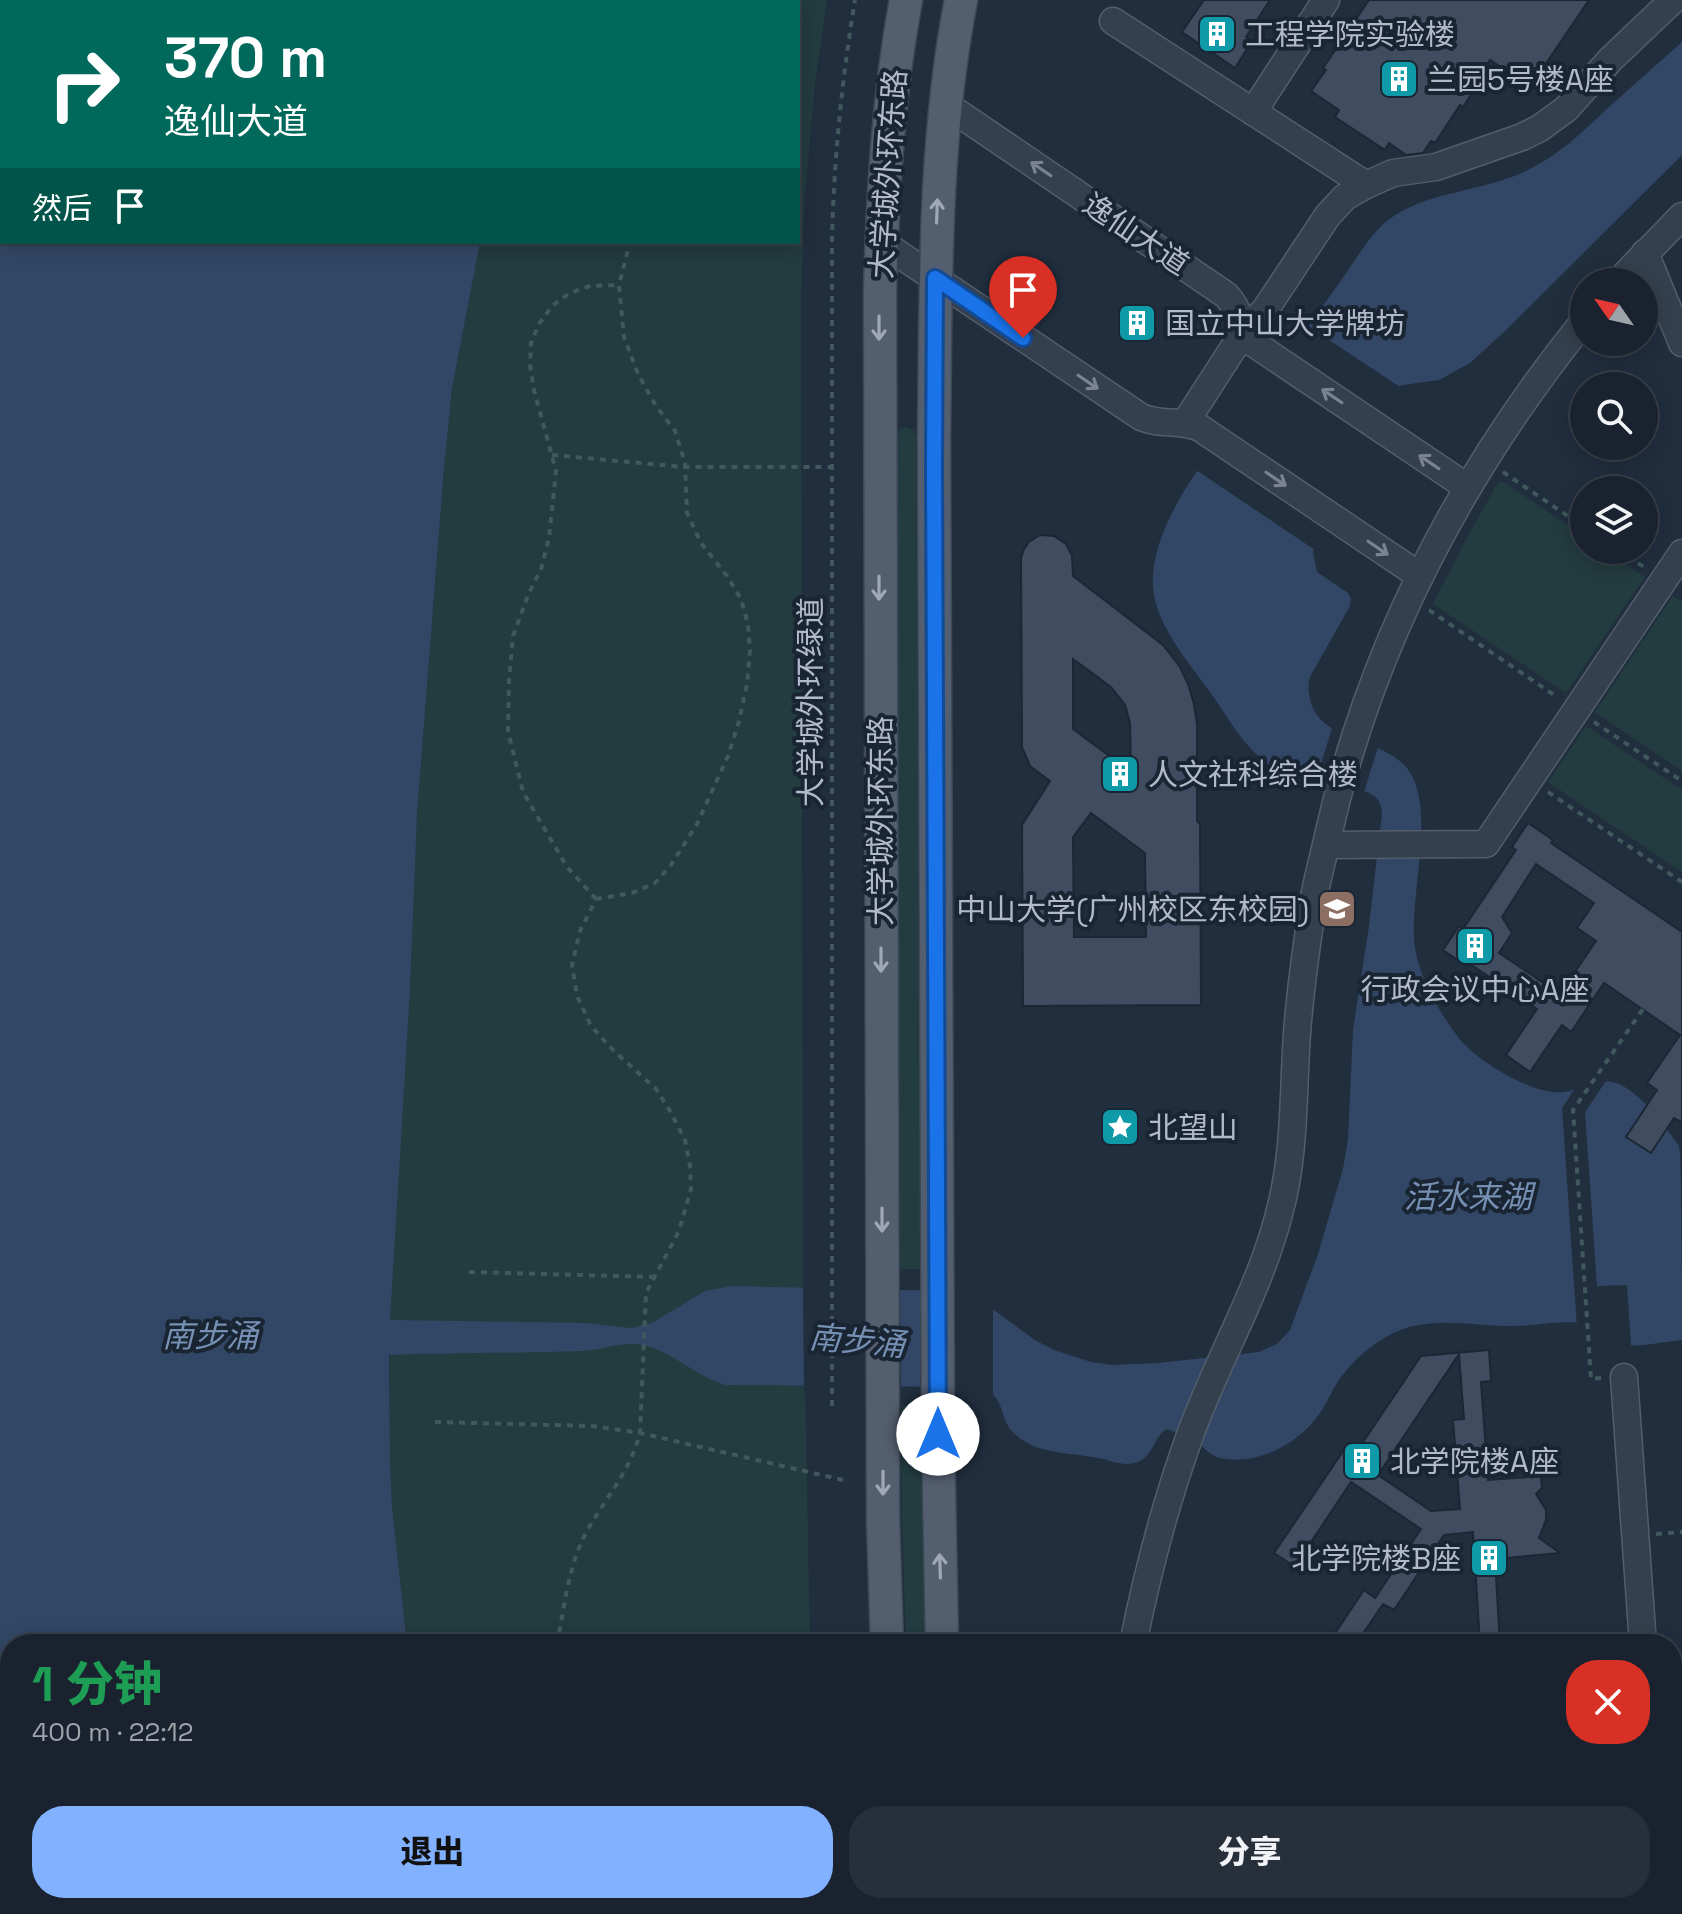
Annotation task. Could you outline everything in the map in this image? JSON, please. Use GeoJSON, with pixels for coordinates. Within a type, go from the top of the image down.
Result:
{"type":"FeatureCollection","features":[{"type":"Feature","properties":{"kind":"main road","name":"大学城外环东路"},"geometry":{"type":"LineString","coordinates":[[887,1634],[882,1405],[881,242],[889,115],[906,0]]}},
{"type":"Feature","properties":{"kind":"main road","name":"大学城外环东路"},"geometry":{"type":"LineString","coordinates":[[942,1634],[937,1269],[935,278],[945,104],[961,0]]}},
{"type":"Feature","properties":{"kind":"lane"},"geometry":{"type":"LineString","coordinates":[[1253,112],[1326,0]]}},
{"type":"Feature","properties":{"kind":"lane"},"geometry":{"type":"LineString","coordinates":[[1185,423],[1245,330],[1265,310],[1328,215],[1345,197],[1393,173],[1436,167],[1510,142],[1540,128],[1566,109],[1663,3]]}},
{"type":"Feature","properties":{"kind":"lane"},"geometry":{"type":"LineString","coordinates":[[1113,21],[1366,185]]}},
{"type":"Feature","properties":{"kind":"lane","name":"逸仙大道"},"geometry":{"type":"LineString","coordinates":[[945,104],[1219,290],[1234,304],[1253,343],[1467,487]]}},
{"type":"Feature","properties":{"kind":"lane"},"geometry":{"type":"LineString","coordinates":[[1631,268],[1682,216]]}},
{"type":"Feature","properties":{"kind":"lane"},"geometry":{"type":"LineString","coordinates":[[881,242],[1141,417],[1156,423],[1185,423],[1200,428],[1335,519],[1415,587]]}},
{"type":"Feature","properties":{"kind":"lane"},"geometry":{"type":"LineString","coordinates":[[1645,253],[1682,343]]}},
{"type":"Feature","properties":{"kind":"lane"},"geometry":{"type":"LineString","coordinates":[[1135,1634],[1157,1537],[1188,1438],[1259,1276],[1287,1184],[1300,1004],[1313,903],[1357,732],[1378,673],[1440,534],[1539,377],[1570,338]]}},
{"type":"Feature","properties":{"kind":"lane"},"geometry":{"type":"LineString","coordinates":[[1326,845],[1486,844],[1682,553]]}},
{"type":"Feature","properties":{"kind":"lane"},"geometry":{"type":"LineString","coordinates":[[1624,1377],[1642,1634]]}},
{"type":"Feature","properties":{"kind":"path","name":"大学城外环绿道"},"geometry":{"type":"LineString","coordinates":[[832,1406],[832,238],[840,112],[855,0]]}},
{"type":"Feature","properties":{"kind":"path"},"geometry":{"type":"LineString","coordinates":[[596,899],[632,893],[655,883],[671,865],[697,824],[728,756],[739,721],[750,650],[748,624],[741,599],[701,543],[687,513],[684,467],[675,431],[638,374],[624,337],[619,285],[629,244]]}},
{"type":"Feature","properties":{"kind":"path"},"geometry":{"type":"LineString","coordinates":[[596,899],[567,867],[523,792],[508,731],[509,680],[513,636],[541,569],[549,538],[556,471],[534,390],[531,343],[539,324],[553,305],[570,293],[590,286],[619,285]]}},
{"type":"Feature","properties":{"kind":"path"},"geometry":{"type":"LineString","coordinates":[[552,455],[684,467],[830,467]]}},
{"type":"Feature","properties":{"kind":"path"},"geometry":{"type":"LineString","coordinates":[[1484,460],[1570,518]]}},
{"type":"Feature","properties":{"kind":"path"},"geometry":{"type":"LineString","coordinates":[[1415,587],[1576,710],[1682,781]]}},
{"type":"Feature","properties":{"kind":"path"},"geometry":{"type":"LineString","coordinates":[[1530,779],[1682,882]]}},
{"type":"Feature","properties":{"kind":"path"},"geometry":{"type":"LineString","coordinates":[[559,1634],[573,1562],[587,1532],[635,1454],[640,1433],[646,1293],[679,1231],[691,1189],[685,1140],[663,1100],[656,1089],[591,1026],[577,996],[572,965],[580,931],[596,899]]}},
{"type":"Feature","properties":{"kind":"path"},"geometry":{"type":"LineString","coordinates":[[1624,1377],[1591,1379],[1573,1110],[1643,1009]]}},
{"type":"Feature","properties":{"kind":"path"},"geometry":{"type":"LineString","coordinates":[[469,1272],[655,1277]]}},
{"type":"Feature","properties":{"kind":"path"},"geometry":{"type":"LineString","coordinates":[[435,1422],[592,1426],[640,1433],[843,1480]]}},
{"type":"Feature","properties":{"kind":"green space"},"geometry":{"type":"Polygon","coordinates":[[[800,0],[827,0],[815,84],[805,196],[801,297],[803,1270],[810,1634],[406,1634],[392,1507],[389,1320],[410,991],[417,815],[452,389],[480,244],[800,244],[800,0]]]}},
{"type":"Feature","properties":{"kind":"green space"},"geometry":{"type":"Polygon","coordinates":[[[904,427],[914,430],[916,438],[920,1269],[900,1269],[897,437],[904,427]]]}},
{"type":"Feature","properties":{"kind":"green space"},"geometry":{"type":"Polygon","coordinates":[[[1499,481],[1570,527],[1570,564],[1626,564],[1645,577],[1566,693],[1433,604],[1499,481]]]}},
{"type":"Feature","properties":{"kind":"green space"},"geometry":{"type":"Polygon","coordinates":[[[1673,596],[1682,602],[1682,771],[1595,712],[1673,596]]]}},
{"type":"Feature","properties":{"kind":"green space"},"geometry":{"type":"Polygon","coordinates":[[[1586,726],[1682,790],[1682,872],[1548,782],[1586,726]]]}},
{"type":"Feature","properties":{"kind":"green space"},"geometry":{"type":"Polygon","coordinates":[[[901,1405],[920,1405],[925,1634],[906,1634],[901,1405]]]}},
{"type":"Feature","properties":{"kind":"water"},"geometry":{"type":"Polygon","coordinates":[[[1682,42],[1682,155],[1470,363],[1439,380],[1389,390],[1361,426],[1313,552],[1317,572],[1348,593],[1350,606],[1311,675],[1308,686],[1314,710],[1323,722],[1398,759],[1417,787],[1421,828],[1414,919],[1416,951],[1429,990],[1458,1037],[1491,1066],[1537,1088],[1563,1092],[1603,1082],[1625,1087],[1651,1110],[1679,1146],[1682,1340],[1628,1345],[1590,1326],[1576,1323],[1519,1326],[1422,1324],[1382,1339],[1358,1358],[1341,1377],[1311,1424],[1276,1450],[1248,1459],[1220,1458],[1193,1440],[1167,1429],[1145,1458],[1129,1464],[1041,1449],[1021,1439],[1009,1427],[996,1397],[975,1387],[726,1385],[654,1348],[635,1344],[582,1351],[389,1355],[392,1507],[406,1634],[0,1634],[0,244],[480,244],[452,389],[444,468],[417,815],[410,991],[390,1320],[586,1323],[631,1328],[652,1323],[705,1291],[732,1286],[947,1291],[987,1305],[1054,1350],[1091,1362],[1112,1365],[1158,1363],[1259,1352],[1277,1344],[1290,1330],[1318,1254],[1343,1169],[1348,1139],[1353,1030],[1382,814],[1376,797],[1368,793],[1293,779],[1257,755],[1170,635],[1156,602],[1153,586],[1156,556],[1183,493],[1204,462],[1291,351],[1366,244],[1388,220],[1403,210],[1437,197],[1507,179],[1548,158],[1580,134],[1682,42]]]}},
{"type":"Feature","properties":{"kind":"pier"},"geometry":{"type":"Polygon","coordinates":[[[1305,324],[1403,389],[1382,402],[1364,428],[1315,550],[1196,470],[1305,324]]]}},
{"type":"Feature","properties":{"kind":"pier"},"geometry":{"type":"Polygon","coordinates":[[[1333,725],[1379,744],[1363,795],[1314,786],[1333,725]]]}},
{"type":"Feature","properties":{"kind":"pier"},"geometry":{"type":"Polygon","coordinates":[[[1608,1078],[1585,1112],[1597,1286],[1627,1285],[1631,1346],[1622,1347],[1591,1331],[1577,1328],[1562,1108],[1578,1084],[1608,1078]]]}},
{"type":"Feature","properties":{"kind":"pier"},"geometry":{"type":"Polygon","coordinates":[[[803,1283],[900,1285],[901,1390],[804,1390],[803,1283]]]}},
{"type":"Feature","properties":{"kind":"pier"},"geometry":{"type":"Polygon","coordinates":[[[920,1286],[962,1290],[993,1304],[993,1401],[974,1391],[920,1391],[920,1286]]]}},
{"type":"Feature","properties":{"kind":"building","name":"工程学院实验楼"},"geometry":{"type":"Polygon","coordinates":[[[1204,0],[1270,0],[1246,37],[1252,41],[1235,68],[1182,32],[1204,0]]]}},
{"type":"Feature","properties":{"kind":"building","name":"兰园5号楼A座"},"geometry":{"type":"Polygon","coordinates":[[[1369,0],[1589,0],[1530,87],[1490,60],[1471,88],[1474,90],[1463,107],[1460,105],[1435,143],[1431,141],[1423,153],[1406,155],[1389,143],[1385,150],[1335,117],[1339,110],[1311,91],[1369,0]]]}},
{"type":"Feature","properties":{"kind":"building","name":"人文社科综合楼"},"geometry":{"type":"Polygon","coordinates":[[[1040,535],[1054,536],[1066,544],[1072,556],[1073,576],[1163,645],[1180,667],[1188,684],[1197,724],[1201,1005],[1023,1006],[1022,825],[1050,781],[1030,766],[1022,747],[1021,558],[1029,542],[1040,535]],[[1073,659],[1073,729],[1131,772],[1130,723],[1125,705],[1111,687],[1073,659]],[[1091,813],[1073,837],[1074,937],[1146,937],[1145,853],[1091,813]]]}},
{"type":"Feature","properties":{"kind":"building","name":"行政会议中心A座"},"geometry":{"type":"Polygon","coordinates":[[[1528,823],[1553,840],[1551,843],[1682,932],[1682,1122],[1674,1118],[1651,1153],[1626,1137],[1657,1090],[1647,1083],[1680,1035],[1604,983],[1571,1032],[1562,1025],[1530,1072],[1506,1055],[1537,1009],[1470,964],[1468,967],[1443,950],[1459,926],[1463,929],[1516,850],[1512,847],[1528,823]],[[1536,864],[1502,917],[1512,933],[1499,953],[1560,994],[1596,941],[1577,928],[1594,903],[1536,864]]]}},
{"type":"Feature","properties":{"kind":"building"},"geometry":{"type":"Polygon","coordinates":[[[1489,1350],[1491,1381],[1481,1382],[1488,1480],[1541,1476],[1542,1488],[1536,1494],[1546,1510],[1546,1520],[1539,1538],[1560,1553],[1495,1559],[1499,1634],[1479,1634],[1473,1532],[1444,1535],[1394,1610],[1383,1604],[1363,1634],[1335,1634],[1364,1590],[1375,1598],[1421,1529],[1351,1482],[1305,1551],[1314,1556],[1303,1572],[1274,1553],[1348,1444],[1357,1451],[1421,1356],[1489,1350]],[[1459,1354],[1378,1475],[1431,1511],[1460,1509],[1453,1420],[1464,1419],[1459,1354]]]}},
{"type":"Feature","properties":{"kind":"place","name":"工程学院实验楼"},"geometry":{"type":"Point","coordinates":[1217,34]}},
{"type":"Feature","properties":{"kind":"place","name":"兰园5号楼A座"},"geometry":{"type":"Point","coordinates":[1399,79]}},
{"type":"Feature","properties":{"kind":"place","name":"国立中山大学牌坊"},"geometry":{"type":"Point","coordinates":[1137,323]}},
{"type":"Feature","properties":{"kind":"place","name":"人文社科综合楼"},"geometry":{"type":"Point","coordinates":[1120,774]}},
{"type":"Feature","properties":{"kind":"place","name":"中山大学(广州校区东校园)"},"geometry":{"type":"Point","coordinates":[1337,909]}},
{"type":"Feature","properties":{"kind":"place","name":"行政会议中心A座"},"geometry":{"type":"Point","coordinates":[1475,946]}},
{"type":"Feature","properties":{"kind":"place","name":"北望山"},"geometry":{"type":"Point","coordinates":[1120,1127]}},
{"type":"Feature","properties":{"kind":"place","name":"北学院楼A座"},"geometry":{"type":"Point","coordinates":[1362,1461]}},
{"type":"Feature","properties":{"kind":"place","name":"北学院楼B座"},"geometry":{"type":"Point","coordinates":[1489,1558]}},
{"type":"Feature","properties":{"kind":"route"},"geometry":{"type":"LineString","coordinates":[[938,1434],[935,278],[1023,338]]}},
{"type":"Feature","properties":{"kind":"water label","name":"活水来湖"},"geometry":{"type":"Point","coordinates":[1468,1197]}},
{"type":"Feature","properties":{"kind":"water label","name":"南步涌"},"geometry":{"type":"Point","coordinates":[210,1336]}},
{"type":"Feature","properties":{"kind":"water label","name":"南步涌"},"geometry":{"type":"Point","coordinates":[857,1341]}}]}
